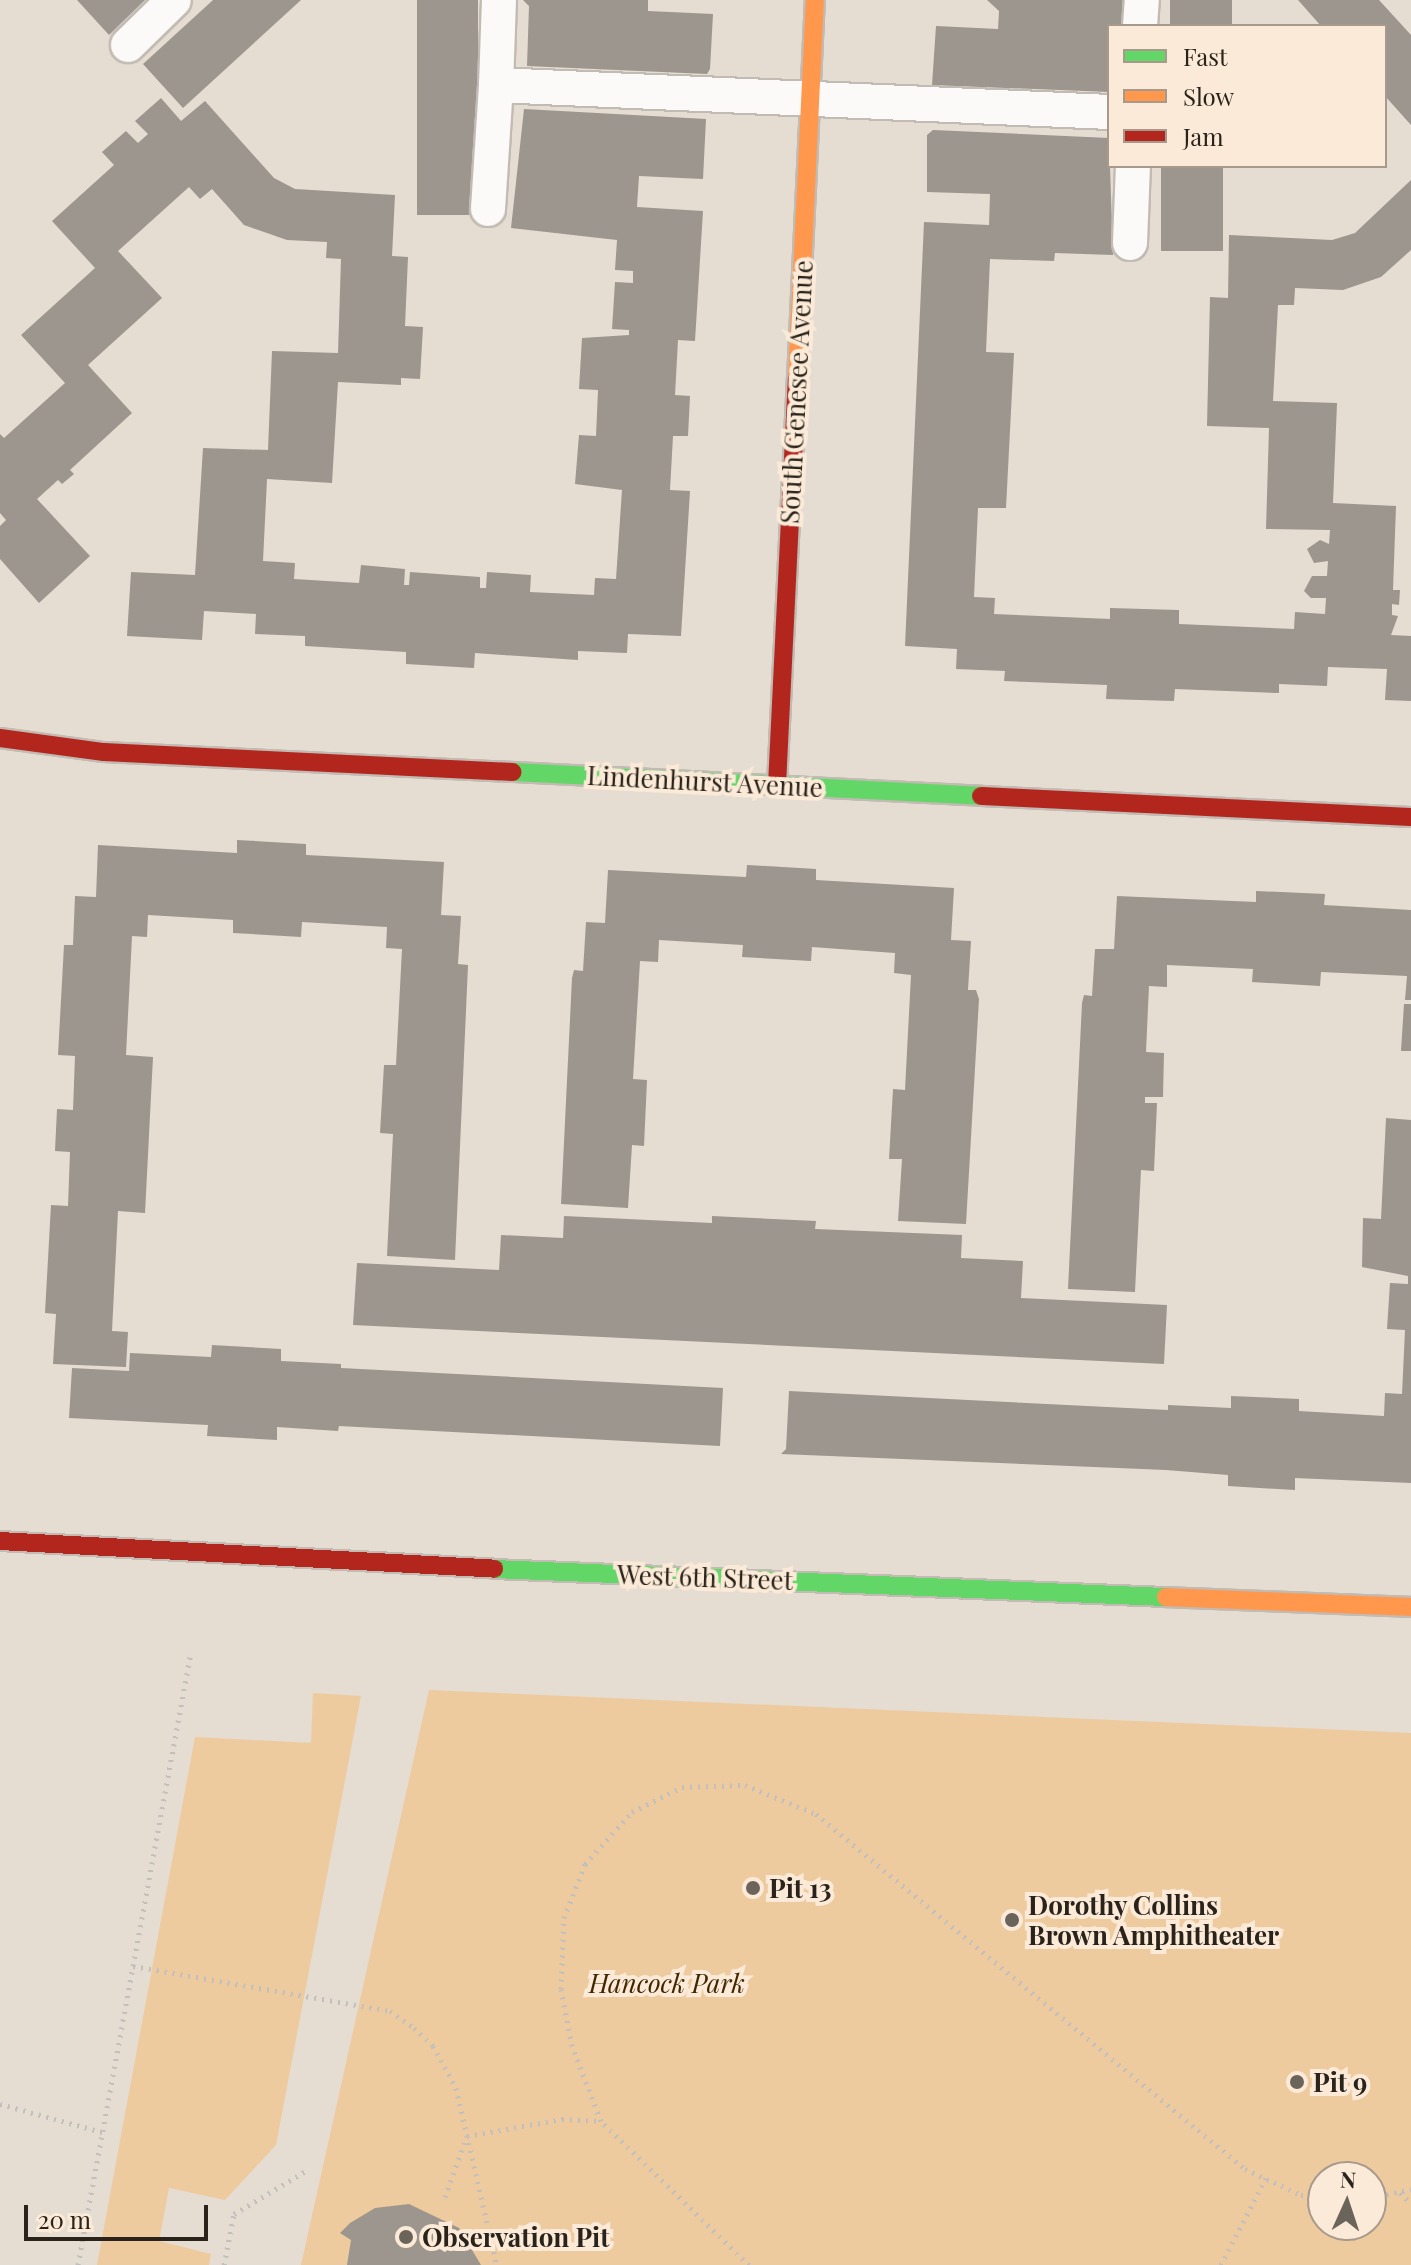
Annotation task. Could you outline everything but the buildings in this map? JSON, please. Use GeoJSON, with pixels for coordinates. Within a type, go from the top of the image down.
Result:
{"type":"FeatureCollection","features":[{"type":"Feature","properties":{"kind":"street","name":"South Genesee Avenue"},"geometry":{"type":"LineString","coordinates":[[777,785],[815,0]]}},
{"type":"Feature","properties":{"kind":"street","name":"Lindenhurst Avenue"},"geometry":{"type":"LineString","coordinates":[[0,738],[104,752],[1411,817]]}},
{"type":"Feature","properties":{"kind":"street","name":"West 6th Street"},"geometry":{"type":"LineString","coordinates":[[0,1541],[421,1566],[1411,1607]]}},
{"type":"Feature","properties":{"kind":"lane"},"geometry":{"type":"LineString","coordinates":[[128,45],[174,0]]}},
{"type":"Feature","properties":{"kind":"lane"},"geometry":{"type":"LineString","coordinates":[[488,209],[499,0]]}},
{"type":"Feature","properties":{"kind":"lane"},"geometry":{"type":"LineString","coordinates":[[1140,24],[1142,0]]}},
{"type":"Feature","properties":{"kind":"lane"},"geometry":{"type":"LineString","coordinates":[[496,85],[1107,112]]}},
{"type":"Feature","properties":{"kind":"lane"},"geometry":{"type":"LineString","coordinates":[[1130,243],[1133,168]]}},
{"type":"Feature","properties":{"kind":"path"},"geometry":{"type":"LineString","coordinates":[[78,2265],[191,1652]]}},
{"type":"Feature","properties":{"kind":"path"},"geometry":{"type":"LineString","coordinates":[[749,2265],[601,2121],[572,2046],[561,1989],[564,1918],[585,1864],[632,1812],[682,1787],[745,1785],[816,1814],[1245,2169],[1307,2196]]}},
{"type":"Feature","properties":{"kind":"path"},"geometry":{"type":"LineString","coordinates":[[133,1966],[390,2011],[433,2046],[456,2088],[497,2265]]}},
{"type":"Feature","properties":{"kind":"path"},"geometry":{"type":"LineString","coordinates":[[0,2104],[102,2132]]}},
{"type":"Feature","properties":{"kind":"path"},"geometry":{"type":"LineString","coordinates":[[467,2136],[562,2119],[601,2121]]}},
{"type":"Feature","properties":{"kind":"path"},"geometry":{"type":"LineString","coordinates":[[445,2197],[467,2136]]}},
{"type":"Feature","properties":{"kind":"path"},"geometry":{"type":"LineString","coordinates":[[224,2265],[234,2214],[304,2172]]}},
{"type":"Feature","properties":{"kind":"path"},"geometry":{"type":"LineString","coordinates":[[1221,2265],[1266,2178]]}},
{"type":"Feature","properties":{"kind":"path"},"geometry":{"type":"LineString","coordinates":[[1387,2195],[1411,2189]]}},
{"type":"Feature","properties":{"kind":"path"},"geometry":{"type":"LineString","coordinates":[[1400,2192],[1411,2203]]}},
{"type":"Feature","properties":{"kind":"green space","name":"Hancock Park"},"geometry":{"type":"Polygon","coordinates":[[[429,1690],[1411,1733],[1411,2265],[301,2265],[429,1690]]]}},
{"type":"Feature","properties":{"kind":"green space"},"geometry":{"type":"Polygon","coordinates":[[[313,1693],[361,1696],[276,2145],[225,2200],[169,2188],[159,2241],[211,2254],[209,2265],[97,2265],[195,1737],[311,1743],[313,1693]]]}},
{"type":"Feature","properties":{"kind":"traffic: fast"},"geometry":{"type":"LineString","coordinates":[[513,772],[981,796]]}},
{"type":"Feature","properties":{"kind":"traffic: fast"},"geometry":{"type":"LineString","coordinates":[[494,1569],[1166,1597]]}},
{"type":"Feature","properties":{"kind":"traffic: slow"},"geometry":{"type":"LineString","coordinates":[[797,379],[815,0]]}},
{"type":"Feature","properties":{"kind":"traffic: slow"},"geometry":{"type":"LineString","coordinates":[[1166,1597],[1411,1607]]}},
{"type":"Feature","properties":{"kind":"traffic: jam"},"geometry":{"type":"LineString","coordinates":[[777,785],[797,379]]}},
{"type":"Feature","properties":{"kind":"traffic: jam"},"geometry":{"type":"LineString","coordinates":[[0,738],[104,752],[513,772]]}},
{"type":"Feature","properties":{"kind":"traffic: jam"},"geometry":{"type":"LineString","coordinates":[[981,796],[1411,817]]}},
{"type":"Feature","properties":{"kind":"traffic: jam"},"geometry":{"type":"LineString","coordinates":[[0,1541],[494,1569]]}},
{"type":"Feature","properties":{"kind":"place","name":"Pit 13"},"geometry":{"type":"Point","coordinates":[753,1888]}},
{"type":"Feature","properties":{"kind":"place","name":"Dorothy Collins Brown Amphitheater"},"geometry":{"type":"Point","coordinates":[1012,1920]}},
{"type":"Feature","properties":{"kind":"place","name":"Pit 9"},"geometry":{"type":"Point","coordinates":[1297,2082]}},
{"type":"Feature","properties":{"kind":"place","name":"Observation Pit"},"geometry":{"type":"Point","coordinates":[406,2237]}}]}
